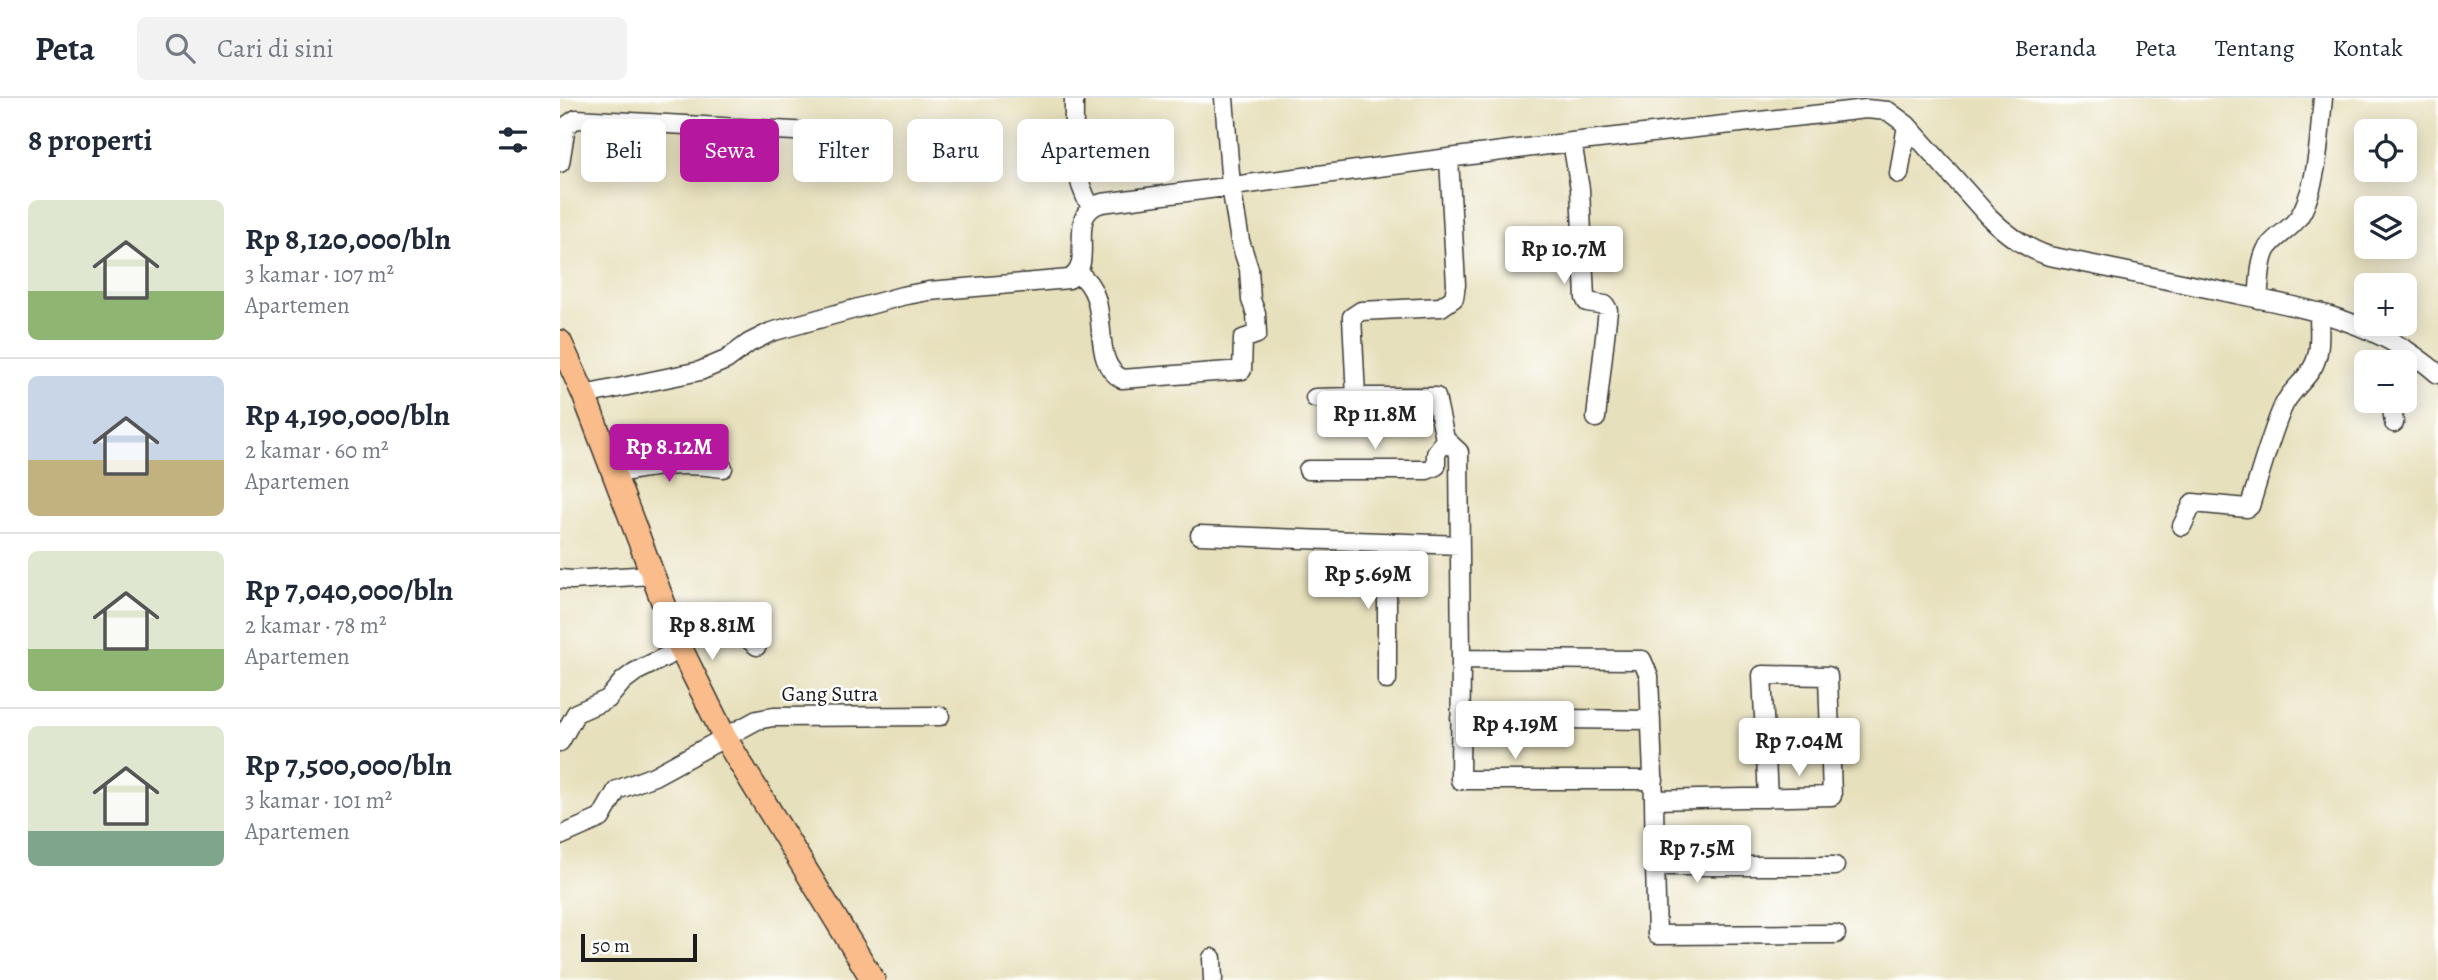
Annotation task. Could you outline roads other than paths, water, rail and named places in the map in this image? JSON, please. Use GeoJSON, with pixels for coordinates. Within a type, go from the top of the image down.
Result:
{"type":"FeatureCollection","features":[{"type":"Feature","properties":{"kind":"main road"},"geometry":{"type":"LineString","coordinates":[[560,342],[584,395],[677,641],[725,738],[873,980]]}},
{"type":"Feature","properties":{"kind":"street"},"geometry":{"type":"LineString","coordinates":[[1074,98],[1079,179],[1091,207]]}},
{"type":"Feature","properties":{"kind":"street"},"geometry":{"type":"LineString","coordinates":[[1078,273],[1088,282],[1097,297],[1105,359],[1115,375],[1122,379],[1241,371],[1242,339],[1255,335],[1256,313],[1251,300],[1249,269],[1231,186],[1224,98]]}},
{"type":"Feature","properties":{"kind":"street"},"geometry":{"type":"LineString","coordinates":[[2259,299],[2262,262],[2266,251],[2299,218],[2311,189],[2323,98]]}},
{"type":"Feature","properties":{"kind":"street"},"geometry":{"type":"LineString","coordinates":[[1078,273],[1084,216],[1091,207],[1102,203],[1843,105],[1888,111],[1907,125],[2002,231],[2033,251],[2319,313],[2366,327],[2396,350]]}},
{"type":"Feature","properties":{"kind":"street"},"geometry":{"type":"LineString","coordinates":[[560,163],[566,126],[576,119],[793,131]]}},
{"type":"Feature","properties":{"kind":"street"},"geometry":{"type":"LineString","coordinates":[[1899,174],[1907,125]]}},
{"type":"Feature","properties":{"kind":"street"},"geometry":{"type":"LineString","coordinates":[[1572,142],[1580,189],[1585,298],[1587,302],[1605,305],[1608,310],[1596,418]]}},
{"type":"Feature","properties":{"kind":"street"},"geometry":{"type":"LineString","coordinates":[[1356,397],[1352,317],[1361,311],[1441,307],[1454,298],[1456,285],[1449,158]]}},
{"type":"Feature","properties":{"kind":"street"},"geometry":{"type":"LineString","coordinates":[[584,395],[700,371],[726,360],[749,343],[771,332],[902,296],[929,291],[1064,280],[1078,273]]}},
{"type":"Feature","properties":{"kind":"street"},"geometry":{"type":"LineString","coordinates":[[2182,526],[2193,503],[2247,508],[2250,506],[2282,409],[2316,362],[2319,351],[2319,313]]}},
{"type":"Feature","properties":{"kind":"street"},"geometry":{"type":"LineString","coordinates":[[2417,363],[2438,374]]}},
{"type":"Feature","properties":{"kind":"street"},"geometry":{"type":"LineString","coordinates":[[1315,398],[1436,397],[1445,439],[1459,452],[1460,780],[1654,780]]}},
{"type":"Feature","properties":{"kind":"street"},"geometry":{"type":"LineString","coordinates":[[2393,413],[2394,423]]}},
{"type":"Feature","properties":{"kind":"street"},"geometry":{"type":"LineString","coordinates":[[1427,470],[1436,466],[1436,454],[1445,439]]}},
{"type":"Feature","properties":{"kind":"street"},"geometry":{"type":"LineString","coordinates":[[614,474],[674,464],[723,468]]}},
{"type":"Feature","properties":{"kind":"street"},"geometry":{"type":"LineString","coordinates":[[1308,470],[1459,470]]}},
{"type":"Feature","properties":{"kind":"street"},"geometry":{"type":"LineString","coordinates":[[1200,535],[1460,545]]}},
{"type":"Feature","properties":{"kind":"street"},"geometry":{"type":"LineString","coordinates":[[1387,542],[1387,680]]}},
{"type":"Feature","properties":{"kind":"street"},"geometry":{"type":"LineString","coordinates":[[560,579],[651,575]]}},
{"type":"Feature","properties":{"kind":"street"},"geometry":{"type":"LineString","coordinates":[[560,742],[576,713],[608,699],[623,681],[677,641],[705,615],[722,612],[729,614],[746,638],[757,646]]}},
{"type":"Feature","properties":{"kind":"street"},"geometry":{"type":"LineString","coordinates":[[1461,659],[1642,660],[1649,676],[1657,935],[1836,934]]}},
{"type":"Feature","properties":{"kind":"street"},"geometry":{"type":"LineString","coordinates":[[1654,800],[1768,798],[1832,796],[1828,676],[1762,675],[1768,798]]}},
{"type":"Feature","properties":{"kind":"street","name":"Gang Sutra"},"geometry":{"type":"LineString","coordinates":[[560,836],[601,818],[617,790],[653,776],[744,725],[773,717],[940,716]]}},
{"type":"Feature","properties":{"kind":"street"},"geometry":{"type":"LineString","coordinates":[[1460,718],[1651,720]]}},
{"type":"Feature","properties":{"kind":"street"},"geometry":{"type":"LineString","coordinates":[[1655,866],[1835,866]]}},
{"type":"Feature","properties":{"kind":"street"},"geometry":{"type":"LineString","coordinates":[[1212,958],[1213,980]]}}]}
